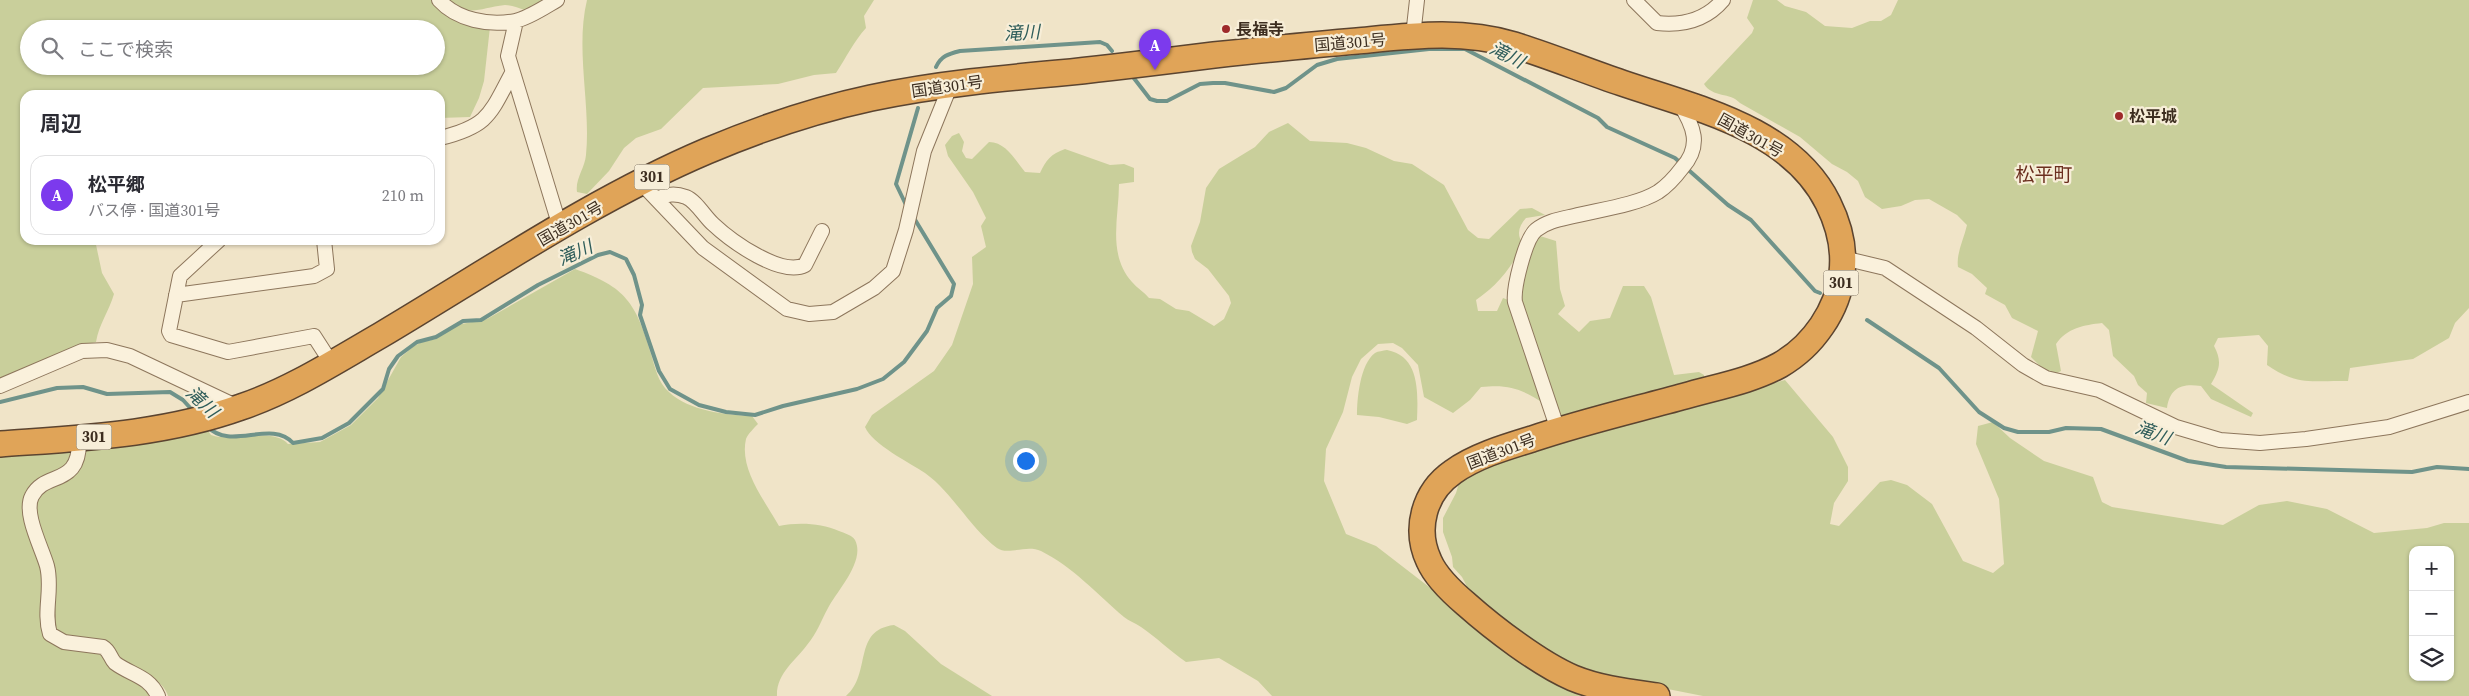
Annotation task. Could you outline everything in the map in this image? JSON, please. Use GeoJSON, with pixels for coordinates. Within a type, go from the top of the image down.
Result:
{"type":"FeatureCollection","features":[{"type":"Feature","properties":{"kind":"highway","name":"国道301号"},"geometry":{"type":"LineString","coordinates":[[0,444],[128,434],[188,423],[240,408],[270,396],[332,364],[560,227],[649,191],[716,147],[806,116],[866,99],[951,84],[1413,36],[1448,34],[1490,39],[1717,115],[1769,141],[1811,176],[1823,192],[1836,220],[1843,258],[1840,284],[1823,324],[1808,343],[1779,365],[1739,381],[1558,430],[1508,446],[1462,466],[1447,476],[1430,496],[1422,526],[1428,559],[1437,574],[1467,605],[1516,643],[1556,670],[1597,686],[1657,696]]}},
{"type":"Feature","properties":{"kind":"street"},"geometry":{"type":"LineString","coordinates":[[439,0],[451,10],[469,18],[493,22],[516,21],[557,0]]}},
{"type":"Feature","properties":{"kind":"street"},"geometry":{"type":"LineString","coordinates":[[1413,36],[1417,0]]}},
{"type":"Feature","properties":{"kind":"street"},"geometry":{"type":"LineString","coordinates":[[1634,0],[1657,23],[1680,24],[1704,17],[1723,0]]}},
{"type":"Feature","properties":{"kind":"street"},"geometry":{"type":"LineString","coordinates":[[516,21],[508,56],[560,227]]}},
{"type":"Feature","properties":{"kind":"street"},"geometry":{"type":"LineString","coordinates":[[445,137],[456,134],[484,121],[492,111],[512,73]]}},
{"type":"Feature","properties":{"kind":"street"},"geometry":{"type":"LineString","coordinates":[[649,191],[703,248],[787,309],[809,314],[833,312],[874,288],[893,271],[906,230],[924,151],[951,84]]}},
{"type":"Feature","properties":{"kind":"street"},"geometry":{"type":"LineString","coordinates":[[1558,430],[1514,297],[1522,255],[1532,234],[1546,224],[1637,200],[1658,192],[1684,166],[1693,153],[1694,135],[1690,121],[1678,101]]}},
{"type":"Feature","properties":{"kind":"street"},"geometry":{"type":"LineString","coordinates":[[649,191],[688,198],[714,225],[753,253],[761,258],[792,268],[805,265],[822,231]]}},
{"type":"Feature","properties":{"kind":"street"},"geometry":{"type":"LineString","coordinates":[[214,245],[180,276],[169,331],[170,335],[228,352],[314,336],[332,364]]}},
{"type":"Feature","properties":{"kind":"street"},"geometry":{"type":"LineString","coordinates":[[176,295],[314,276],[327,269],[325,245]]}},
{"type":"Feature","properties":{"kind":"street"},"geometry":{"type":"LineString","coordinates":[[1843,258],[1885,268],[1976,328],[2023,365],[2046,378],[2099,390],[2176,426],[2220,440],[2269,442],[2370,429],[2389,426],[2469,402]]}},
{"type":"Feature","properties":{"kind":"street"},"geometry":{"type":"LineString","coordinates":[[0,386],[82,351],[107,350],[130,356],[240,408]]}},
{"type":"Feature","properties":{"kind":"street"},"geometry":{"type":"LineString","coordinates":[[79,438],[80,454],[74,466],[64,475],[46,484],[33,494],[30,504],[31,517],[50,580],[46,615],[50,634],[64,642],[104,647],[115,662],[152,684],[158,696]]}},
{"type":"Feature","properties":{"kind":"green space"},"geometry":{"type":"Polygon","coordinates":[[[0,0],[434,0],[490,27],[484,81],[479,98],[470,117],[445,118],[445,90],[20,90],[20,245],[96,245],[102,273],[114,294],[99,329],[96,342],[69,349],[35,368],[0,379],[0,0]]]}},
{"type":"Feature","properties":{"kind":"green space"},"geometry":{"type":"Polygon","coordinates":[[[444,0],[545,0],[525,10],[505,5],[468,10],[453,6],[444,0]]]}},
{"type":"Feature","properties":{"kind":"green space"},"geometry":{"type":"Polygon","coordinates":[[[587,0],[874,0],[864,16],[866,28],[836,73],[814,75],[778,84],[703,88],[661,129],[636,138],[624,148],[609,171],[587,194],[577,192],[577,187],[586,155],[587,116],[582,38],[587,0]]]}},
{"type":"Feature","properties":{"kind":"green space"},"geometry":{"type":"Polygon","coordinates":[[[1753,0],[1777,0],[1785,6],[1806,12],[1825,26],[1852,28],[1870,21],[1881,21],[1891,15],[1898,0],[2469,0],[2469,308],[2455,323],[2449,338],[2413,359],[2350,368],[2348,381],[2306,381],[2288,377],[2278,372],[2267,365],[2268,346],[2259,335],[2218,338],[2214,346],[2219,365],[2211,384],[2253,413],[2251,417],[2211,399],[2201,386],[2194,385],[2182,386],[2174,391],[2167,408],[2146,403],[2147,393],[2138,385],[2134,376],[2113,356],[2109,330],[2102,323],[2082,326],[2065,334],[2056,344],[2061,371],[2055,374],[2045,371],[2031,357],[2038,331],[2012,318],[2005,305],[1985,294],[1987,288],[1972,274],[1958,267],[1959,251],[1967,225],[1957,215],[1929,199],[1915,200],[1901,206],[1882,209],[1865,197],[1858,181],[1847,172],[1832,164],[1800,137],[1731,97],[1712,91],[1704,84],[1752,33],[1754,28],[1747,18],[1753,0]]]}},
{"type":"Feature","properties":{"kind":"green space"},"geometry":{"type":"Polygon","coordinates":[[[1288,123],[1310,141],[1347,143],[1366,148],[1394,161],[1412,164],[1444,185],[1468,230],[1478,238],[1489,239],[1520,209],[1532,208],[1545,215],[1526,218],[1519,230],[1523,244],[1514,260],[1498,282],[1476,300],[1478,311],[1497,311],[1503,298],[1511,301],[1545,404],[1522,391],[1508,387],[1481,387],[1470,400],[1453,413],[1424,397],[1418,365],[1402,348],[1393,343],[1378,344],[1361,359],[1352,377],[1343,412],[1326,449],[1324,481],[1346,534],[1376,546],[1503,644],[1601,696],[1272,696],[1258,681],[1219,658],[1186,662],[1147,631],[1124,617],[1053,557],[1035,549],[1006,551],[997,548],[987,540],[935,481],[875,440],[865,427],[872,415],[934,371],[952,345],[973,284],[972,257],[986,247],[981,226],[986,218],[973,192],[948,156],[945,145],[952,136],[959,133],[964,142],[962,151],[966,158],[972,159],[989,142],[995,143],[1010,152],[1025,172],[1040,173],[1044,164],[1050,158],[1065,149],[1110,165],[1124,164],[1134,168],[1134,182],[1119,184],[1116,235],[1119,260],[1124,271],[1149,298],[1160,299],[1176,309],[1189,311],[1214,326],[1224,319],[1231,303],[1229,296],[1208,269],[1195,259],[1191,246],[1200,222],[1206,188],[1219,169],[1255,147],[1269,132],[1288,123]]]}},
{"type":"Feature","properties":{"kind":"green space"},"geometry":{"type":"Polygon","coordinates":[[[1540,236],[1556,241],[1560,289],[1565,306],[1558,314],[1579,332],[1590,321],[1610,318],[1623,286],[1644,286],[1651,297],[1674,375],[1699,372],[1704,375],[1704,381],[1558,421],[1518,290],[1536,239],[1540,236]]]}},
{"type":"Feature","properties":{"kind":"green space"},"geometry":{"type":"Polygon","coordinates":[[[575,269],[618,290],[634,309],[646,336],[660,379],[669,392],[697,408],[720,413],[752,416],[758,424],[746,439],[746,462],[755,484],[779,526],[794,524],[817,525],[845,533],[855,540],[857,557],[849,576],[828,608],[814,636],[783,674],[777,696],[168,696],[163,686],[137,668],[101,651],[56,635],[33,512],[40,491],[83,449],[206,428],[211,435],[220,437],[264,436],[282,439],[288,444],[320,442],[351,425],[378,398],[401,357],[414,346],[436,339],[457,325],[487,319],[575,269]]]}},
{"type":"Feature","properties":{"kind":"green space"},"geometry":{"type":"Polygon","coordinates":[[[1387,350],[1398,354],[1406,360],[1415,377],[1417,420],[1407,424],[1379,417],[1357,415],[1359,391],[1366,365],[1375,353],[1387,350]]]}},
{"type":"Feature","properties":{"kind":"green space"},"geometry":{"type":"Polygon","coordinates":[[[1785,380],[1833,437],[1848,467],[1848,481],[1834,503],[1830,524],[1839,526],[1880,482],[1891,480],[1907,485],[1932,504],[1963,561],[1993,573],[2004,564],[1999,499],[1976,444],[1978,426],[1993,422],[2010,438],[2044,461],[2093,477],[2102,502],[2112,507],[2223,525],[2259,505],[2287,501],[2327,509],[2374,533],[2427,528],[2444,523],[2469,523],[2469,696],[1703,696],[1577,671],[1474,600],[1462,577],[1453,567],[1452,557],[1443,532],[1443,518],[1459,483],[1474,472],[1532,449],[1785,380]]]}},
{"type":"Feature","properties":{"kind":"green space"},"geometry":{"type":"Polygon","coordinates":[[[71,447],[74,459],[28,497],[43,565],[44,630],[101,650],[155,696],[0,696],[0,454],[71,447]]]}},
{"type":"Feature","properties":{"kind":"green space"},"geometry":{"type":"Polygon","coordinates":[[[894,625],[905,631],[941,664],[992,696],[846,696],[854,687],[859,676],[867,644],[872,635],[881,629],[894,625]]]}},
{"type":"Feature","properties":{"kind":"waterway","name":"滝川"},"geometry":{"type":"LineString","coordinates":[[936,67],[945,56],[960,51],[1100,42],[1107,45],[1112,51]]}},
{"type":"Feature","properties":{"kind":"waterway","name":"滝川"},"geometry":{"type":"LineString","coordinates":[[1133,77],[1150,99],[1157,101],[1167,101],[1200,84],[1225,83],[1274,92],[1286,88],[1317,65],[1337,59],[1429,49],[1465,49],[1598,118],[1607,127],[1675,158],[1728,205],[1751,220],[1815,291],[1820,293]]}},
{"type":"Feature","properties":{"kind":"waterway","name":"滝川"},"geometry":{"type":"LineString","coordinates":[[907,207],[896,184],[918,108]]}},
{"type":"Feature","properties":{"kind":"waterway","name":"滝川"},"geometry":{"type":"LineString","coordinates":[[208,427],[217,434],[228,436],[274,434],[284,436],[293,443],[322,438],[349,423],[383,389],[389,369],[398,356],[417,342],[436,337],[463,321],[481,320],[538,285],[598,255],[610,252],[626,259],[634,275],[642,305],[640,315],[659,371],[670,389],[699,405],[726,412],[755,415],[783,406],[857,389],[883,379],[904,362],[927,331],[937,308],[951,296],[954,284],[914,218]]}},
{"type":"Feature","properties":{"kind":"waterway","name":"滝川"},"geometry":{"type":"LineString","coordinates":[[1867,320],[1939,368],[1979,412],[2004,428],[2018,432],[2049,432],[2066,428],[2101,429],[2188,461],[2226,467],[2412,472],[2437,467],[2469,469]]}},
{"type":"Feature","properties":{"kind":"waterway","name":"滝川"},"geometry":{"type":"LineString","coordinates":[[0,402],[57,388],[83,387],[107,394],[170,392],[183,400],[193,411]]}},
{"type":"Feature","properties":{"kind":"place","name":"長福寺"},"geometry":{"type":"Point","coordinates":[1226,29]}},
{"type":"Feature","properties":{"kind":"place","name":"松平郷"},"geometry":{"type":"Point","coordinates":[1155,70]}},
{"type":"Feature","properties":{"kind":"place","name":"松平城"},"geometry":{"type":"Point","coordinates":[2119,116]}},
{"type":"Feature","properties":{"kind":"district","name":"松平町"},"geometry":{"type":"Point","coordinates":[2044,174]}}]}
